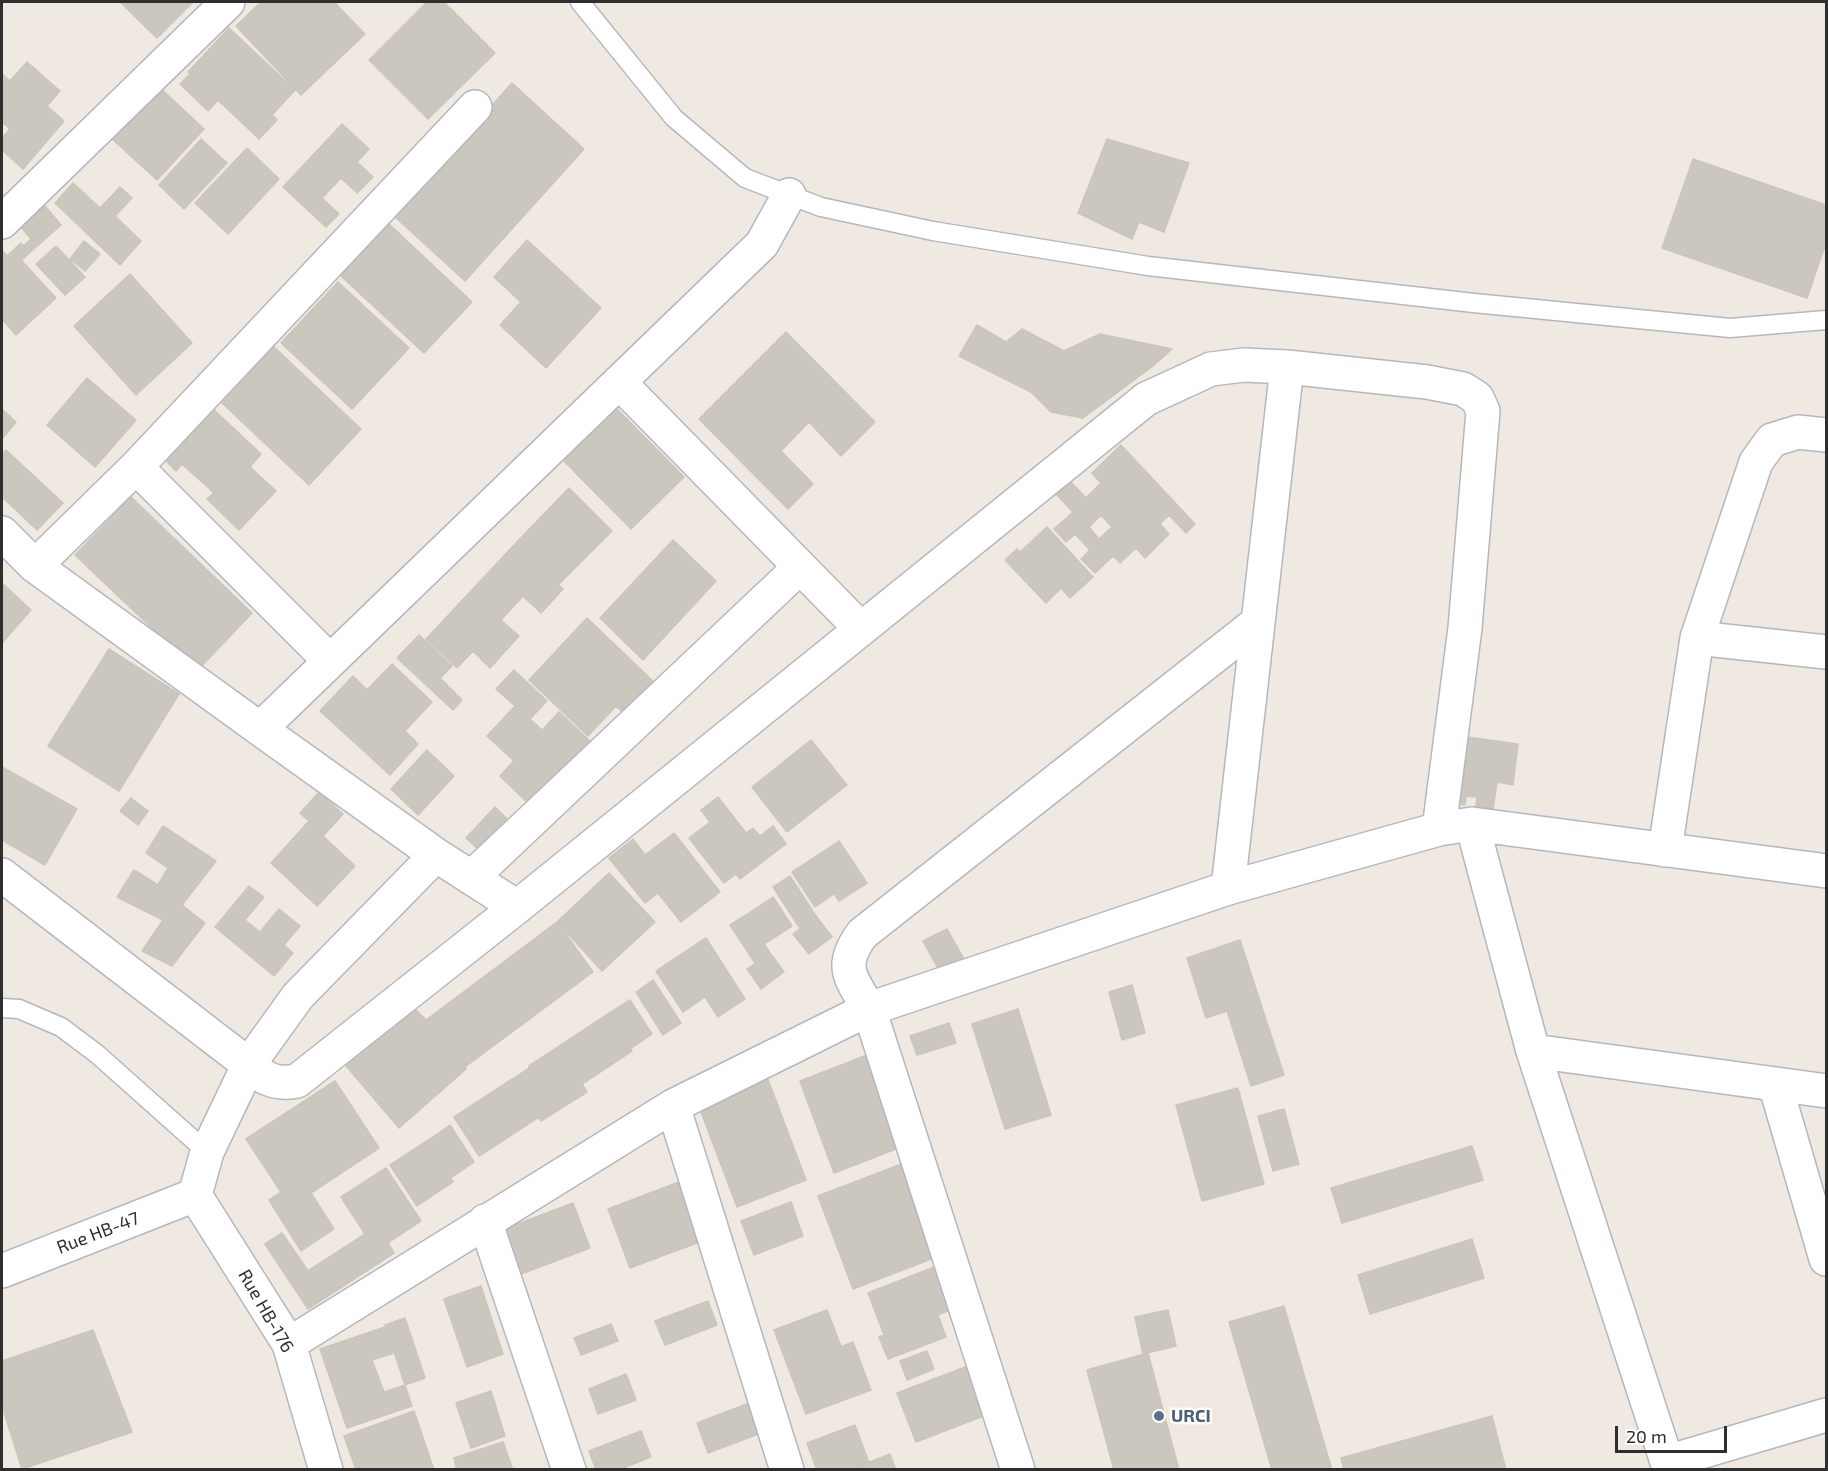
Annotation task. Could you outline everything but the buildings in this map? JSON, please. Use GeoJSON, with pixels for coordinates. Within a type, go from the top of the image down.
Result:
{"type":"FeatureCollection","features":[{"type":"Feature","properties":{"kind":"street"},"geometry":{"type":"LineString","coordinates":[[2,222],[228,2]]}},
{"type":"Feature","properties":{"kind":"street"},"geometry":{"type":"LineString","coordinates":[[35,566],[135,467],[475,107]]}},
{"type":"Feature","properties":{"kind":"street"},"geometry":{"type":"LineString","coordinates":[[260,729],[762,244],[789,195]]}},
{"type":"Feature","properties":{"kind":"street"},"geometry":{"type":"LineString","coordinates":[[2,875],[266,1078],[277,1083],[297,1081],[1146,399],[1211,369],[1244,365],[1287,367],[1427,382],[1463,390],[1477,398],[1483,411],[1464,628],[1439,829]]}},
{"type":"Feature","properties":{"kind":"street"},"geometry":{"type":"LineString","coordinates":[[1228,888],[1287,367]]}},
{"type":"Feature","properties":{"kind":"street"},"geometry":{"type":"LineString","coordinates":[[619,382],[861,629]]}},
{"type":"Feature","properties":{"kind":"street"},"geometry":{"type":"LineString","coordinates":[[1665,850],[1697,638],[1756,462],[1772,440],[1798,432],[1827,435]]}},
{"type":"Feature","properties":{"kind":"street"},"geometry":{"type":"LineString","coordinates":[[135,467],[330,662]]}},
{"type":"Feature","properties":{"kind":"street"},"geometry":{"type":"LineString","coordinates":[[2,533],[35,566],[260,729],[436,855],[517,906]]}},
{"type":"Feature","properties":{"kind":"street"},"geometry":{"type":"LineString","coordinates":[[471,878],[800,567]]}},
{"type":"Feature","properties":{"kind":"street"},"geometry":{"type":"LineString","coordinates":[[1018,1470],[869,1010],[847,967],[852,948],[862,934],[1258,622]]}},
{"type":"Feature","properties":{"kind":"street"},"geometry":{"type":"LineString","coordinates":[[1697,638],[1827,652]]}},
{"type":"Feature","properties":{"kind":"street"},"geometry":{"type":"LineString","coordinates":[[1472,824],[1533,1051],[1667,1462],[1827,1415]]}},
{"type":"Feature","properties":{"kind":"street"},"geometry":{"type":"LineString","coordinates":[[289,1344],[673,1106],[869,1010],[1228,888],[1439,829],[1472,824],[1827,871]]}},
{"type":"Feature","properties":{"kind":"street"},"geometry":{"type":"LineString","coordinates":[[195,1196],[207,1152],[249,1064],[298,996],[436,855]]}},
{"type":"Feature","properties":{"kind":"street"},"geometry":{"type":"LineString","coordinates":[[1533,1051],[1827,1091]]}},
{"type":"Feature","properties":{"kind":"street"},"geometry":{"type":"LineString","coordinates":[[1775,1084],[1815,1185],[1827,1259]]}},
{"type":"Feature","properties":{"kind":"street"},"geometry":{"type":"LineString","coordinates":[[673,1106],[787,1470]]}},
{"type":"Feature","properties":{"kind":"street","name":"Rue HB-47"},"geometry":{"type":"LineString","coordinates":[[2,1271],[195,1196]]}},
{"type":"Feature","properties":{"kind":"street","name":"Rue HB-176"},"geometry":{"type":"LineString","coordinates":[[195,1196],[289,1344],[326,1470]]}},
{"type":"Feature","properties":{"kind":"street"},"geometry":{"type":"LineString","coordinates":[[485,1221],[569,1470]]}},
{"type":"Feature","properties":{"kind":"lane"},"geometry":{"type":"LineString","coordinates":[[580,2],[674,118],[745,178],[820,207],[933,231],[1148,266],[1462,302],[1730,328],[1827,320]]}},
{"type":"Feature","properties":{"kind":"lane"},"geometry":{"type":"LineString","coordinates":[[2,1008],[19,1009],[61,1027],[97,1054],[207,1152]]}},
{"type":"Feature","properties":{"kind":"place","name":"URCI"},"geometry":{"type":"Point","coordinates":[1159,1416]}}]}
